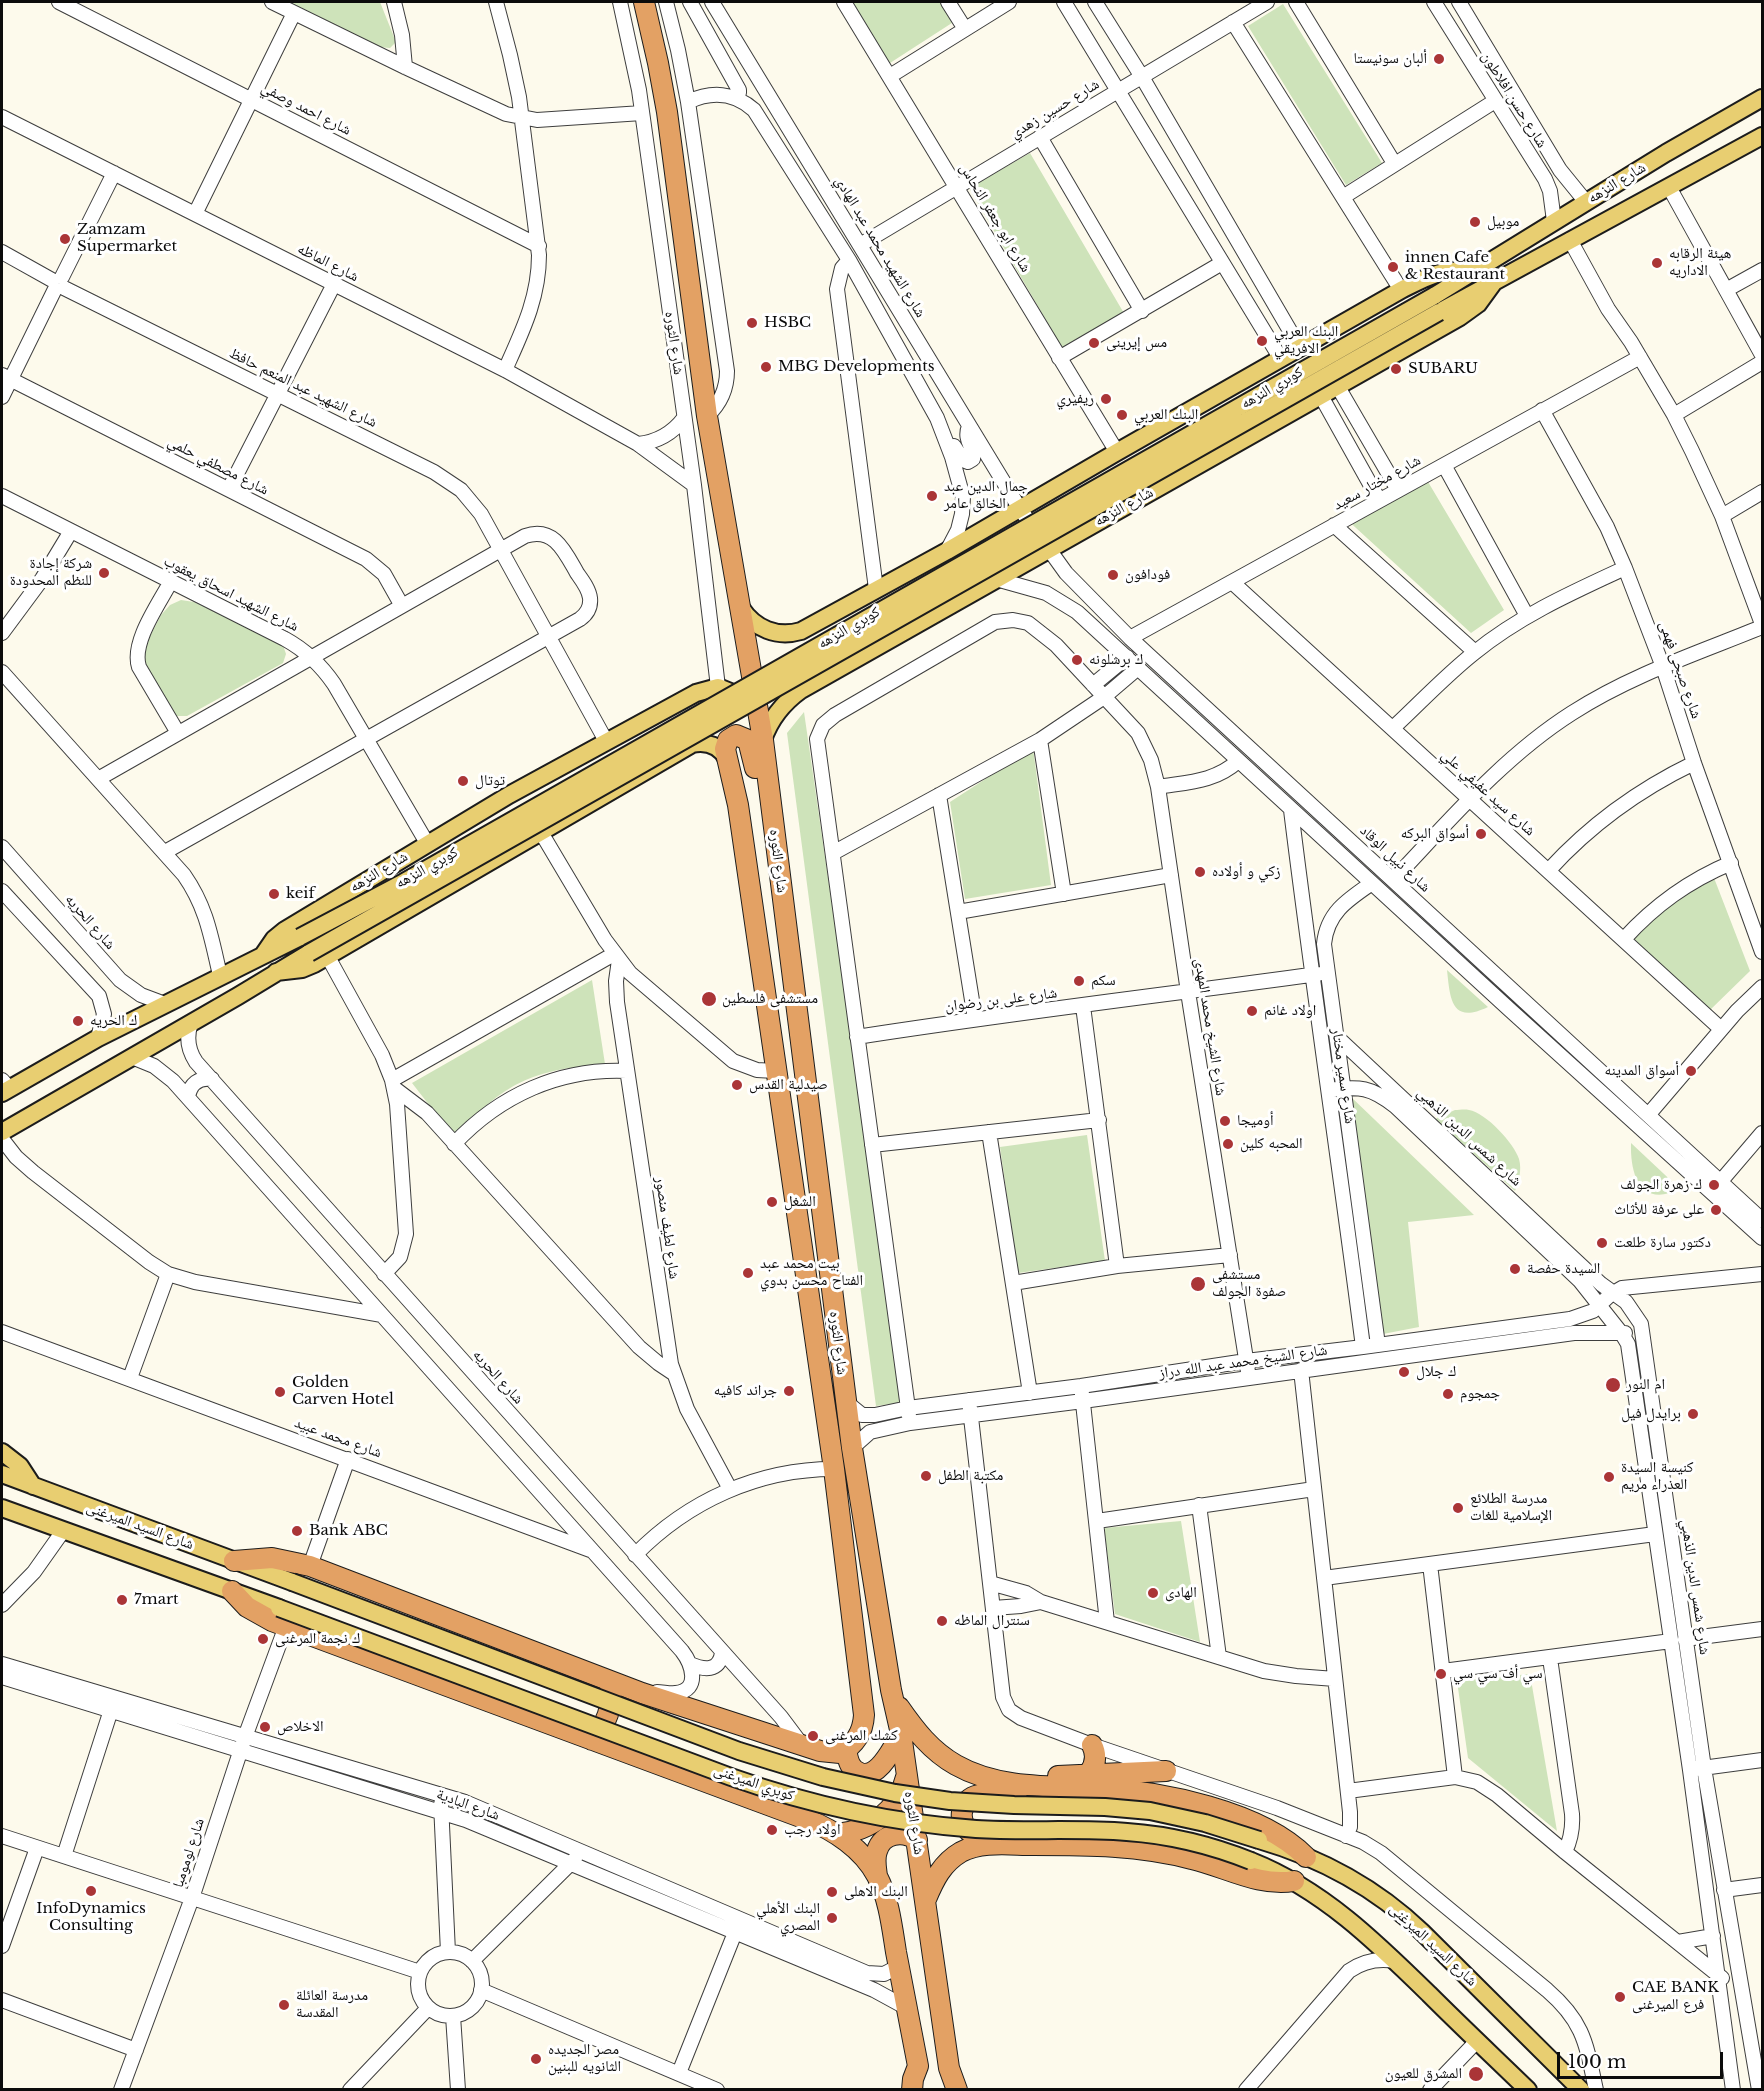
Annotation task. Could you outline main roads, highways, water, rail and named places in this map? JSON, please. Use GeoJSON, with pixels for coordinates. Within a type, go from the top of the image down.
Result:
{"type":"FeatureCollection","features":[{"type":"Feature","properties":{"kind":"highway","name":"شارع الثوره"},"geometry":{"type":"LineString","coordinates":[[644,2],[667,112],[707,416],[763,740],[852,1448],[894,1699],[902,1734],[949,2068],[957,2090]]}},
{"type":"Feature","properties":{"kind":"highway"},"geometry":{"type":"LineString","coordinates":[[727,759],[725,749],[728,740],[736,735],[748,740],[760,799],[772,816]]}},
{"type":"Feature","properties":{"kind":"highway","name":"شارع الثوره"},"geometry":{"type":"LineString","coordinates":[[727,759],[738,806],[834,1469],[864,1715],[861,1732],[852,1745],[846,1749]]}},
{"type":"Feature","properties":{"kind":"highway"},"geometry":{"type":"LineString","coordinates":[[234,1561],[272,1558],[310,1566],[642,1693],[832,1754],[846,1749],[849,1762],[854,1770],[862,1774],[872,1773],[880,1766],[902,1734]]}},
{"type":"Feature","properties":{"kind":"highway"},"geometry":{"type":"LineString","coordinates":[[232,1592],[255,1612],[282,1617],[592,1740],[819,1824],[837,1834],[859,1853],[877,1876]]}},
{"type":"Feature","properties":{"kind":"highway"},"geometry":{"type":"LineString","coordinates":[[592,1740],[603,1728],[609,1713],[612,1697],[609,1680]]}},
{"type":"Feature","properties":{"kind":"highway"},"geometry":{"type":"LineString","coordinates":[[894,1699],[922,1739],[947,1760],[966,1771],[987,1778],[1029,1785],[1122,1790],[1185,1800],[1258,1826],[1289,1843],[1306,1857]]}},
{"type":"Feature","properties":{"kind":"highway"},"geometry":{"type":"LineString","coordinates":[[1089,1773],[1095,1763],[1095,1750],[1092,1745]]}},
{"type":"Feature","properties":{"kind":"highway"},"geometry":{"type":"LineString","coordinates":[[989,1845],[964,1826],[962,1816],[967,1802],[979,1794],[1008,1792],[1049,1777],[1089,1773],[1166,1771]]}},
{"type":"Feature","properties":{"kind":"highway"},"geometry":{"type":"LineString","coordinates":[[837,1834],[855,1831],[881,1818],[895,1802],[907,1774]]}},
{"type":"Feature","properties":{"kind":"highway"},"geometry":{"type":"LineString","coordinates":[[912,2090],[918,2066],[888,1908],[877,1876],[876,1855],[883,1841],[892,1835],[903,1834],[917,1840]]}},
{"type":"Feature","properties":{"kind":"highway"},"geometry":{"type":"LineString","coordinates":[[926,1899],[933,1880],[947,1862],[966,1850],[989,1845],[1094,1845],[1140,1848],[1196,1859],[1260,1881],[1277,1883],[1294,1881]]}},
{"type":"Feature","properties":{"kind":"main road","name":"شارع النزهه"},"geometry":{"type":"LineString","coordinates":[[1436,304],[1473,272],[1554,221],[1762,98]]}},
{"type":"Feature","properties":{"kind":"main road","name":"شارع النزهه"},"geometry":{"type":"LineString","coordinates":[[1436,304],[1494,282],[1762,136]]}},
{"type":"Feature","properties":{"kind":"main road"},"geometry":{"type":"LineString","coordinates":[[741,608],[750,621],[763,629],[786,634],[801,631],[947,551],[1401,291],[1442,271],[1452,269],[1473,272]]}},
{"type":"Feature","properties":{"kind":"main road","name":"شارع النزهه"},"geometry":{"type":"LineString","coordinates":[[763,740],[776,715],[795,694],[1469,311],[1485,296],[1494,282]]}},
{"type":"Feature","properties":{"kind":"main road","name":"كوبري النزهه"},"geometry":{"type":"LineString","coordinates":[[263,956],[404,882],[1436,304]]}},
{"type":"Feature","properties":{"kind":"main road","name":"كوبري النزهه"},"geometry":{"type":"LineString","coordinates":[[276,972],[1436,304]]}},
{"type":"Feature","properties":{"kind":"main road"},"geometry":{"type":"LineString","coordinates":[[858,599],[861,621],[869,635],[881,644]]}},
{"type":"Feature","properties":{"kind":"main road","name":"شارع النزهه"},"geometry":{"type":"LineString","coordinates":[[4,1087],[220,975],[263,956],[274,939],[285,930],[427,843],[696,693],[718,687],[740,696],[759,718]]}},
{"type":"Feature","properties":{"kind":"main road"},"geometry":{"type":"LineString","coordinates":[[610,739],[630,741],[638,751],[641,763],[635,778]]}},
{"type":"Feature","properties":{"kind":"main road"},"geometry":{"type":"LineString","coordinates":[[2,1132],[276,972],[302,969],[328,957],[696,743],[715,746],[727,759]]}},
{"type":"Feature","properties":{"kind":"main road"},"geometry":{"type":"LineString","coordinates":[[2,1452],[20,1466],[33,1486]]}},
{"type":"Feature","properties":{"kind":"main road","name":"شارع السيد الميرغنى"},"geometry":{"type":"LineString","coordinates":[[2,1474],[291,1582]]}},
{"type":"Feature","properties":{"kind":"main road","name":"شارع السيد الميرغنى"},"geometry":{"type":"LineString","coordinates":[[2,1508],[10,1516],[63,1531],[232,1592]]}},
{"type":"Feature","properties":{"kind":"main road","name":"كوبري الميرغنى"},"geometry":{"type":"LineString","coordinates":[[291,1582],[725,1746],[823,1777],[895,1793],[950,1801],[1094,1806],[1150,1811],[1205,1823],[1259,1840]]}},
{"type":"Feature","properties":{"kind":"main road","name":"كوبري الميرغنى"},"geometry":{"type":"LineString","coordinates":[[282,1617],[731,1777],[806,1800],[866,1815],[928,1825],[1002,1830],[1106,1831],[1148,1834],[1200,1844],[1251,1861],[1294,1881]]}},
{"type":"Feature","properties":{"kind":"main road","name":"شارع السيد الميرغنى"},"geometry":{"type":"LineString","coordinates":[[1259,1840],[1306,1857],[1348,1876],[1396,1909],[1581,2090]]}},
{"type":"Feature","properties":{"kind":"main road"},"geometry":{"type":"LineString","coordinates":[[1294,1881],[1337,1910],[1395,1961],[1528,2090]]}},
{"type":"Feature","properties":{"kind":"place","name":"ألبان سونيستا"},"geometry":{"type":"Point","coordinates":[1439,59]}},
{"type":"Feature","properties":{"kind":"place","name":"موبيل"},"geometry":{"type":"Point","coordinates":[1475,222]}},
{"type":"Feature","properties":{"kind":"place","name":"Zamzam Supermarket"},"geometry":{"type":"Point","coordinates":[65,239]}},
{"type":"Feature","properties":{"kind":"place","name":"هيئة الرقابه الاداريه"},"geometry":{"type":"Point","coordinates":[1657,263]}},
{"type":"Feature","properties":{"kind":"place","name":"innen Cafe & Restaurant"},"geometry":{"type":"Point","coordinates":[1393,267]}},
{"type":"Feature","properties":{"kind":"place","name":"HSBC"},"geometry":{"type":"Point","coordinates":[752,323]}},
{"type":"Feature","properties":{"kind":"place","name":"البنك العربي الافريقي"},"geometry":{"type":"Point","coordinates":[1262,341]}},
{"type":"Feature","properties":{"kind":"place","name":"مس إيرينى"},"geometry":{"type":"Point","coordinates":[1094,343]}},
{"type":"Feature","properties":{"kind":"place","name":"MBG Developments"},"geometry":{"type":"Point","coordinates":[766,367]}},
{"type":"Feature","properties":{"kind":"place","name":"SUBARU"},"geometry":{"type":"Point","coordinates":[1396,369]}},
{"type":"Feature","properties":{"kind":"place","name":"ريفيري"},"geometry":{"type":"Point","coordinates":[1106,399]}},
{"type":"Feature","properties":{"kind":"place","name":"البنك العربي"},"geometry":{"type":"Point","coordinates":[1122,415]}},
{"type":"Feature","properties":{"kind":"place","name":"جمال الدين عبد الخالق عامر"},"geometry":{"type":"Point","coordinates":[932,496]}},
{"type":"Feature","properties":{"kind":"place","name":"شركة إجادة للنظم المحدودة"},"geometry":{"type":"Point","coordinates":[104,573]}},
{"type":"Feature","properties":{"kind":"place","name":"فودافون"},"geometry":{"type":"Point","coordinates":[1113,575]}},
{"type":"Feature","properties":{"kind":"place","name":"ك برشلونه"},"geometry":{"type":"Point","coordinates":[1077,660]}},
{"type":"Feature","properties":{"kind":"place","name":"توتال"},"geometry":{"type":"Point","coordinates":[463,781]}},
{"type":"Feature","properties":{"kind":"place","name":"أسواق البركه"},"geometry":{"type":"Point","coordinates":[1481,834]}},
{"type":"Feature","properties":{"kind":"place","name":"زكي و أولاده"},"geometry":{"type":"Point","coordinates":[1200,872]}},
{"type":"Feature","properties":{"kind":"place","name":"keif"},"geometry":{"type":"Point","coordinates":[274,894]}},
{"type":"Feature","properties":{"kind":"place","name":"سكم"},"geometry":{"type":"Point","coordinates":[1079,981]}},
{"type":"Feature","properties":{"kind":"place","name":"مستشفى فلسطين"},"geometry":{"type":"Point","coordinates":[709,999]}},
{"type":"Feature","properties":{"kind":"place","name":"اولاد غانم"},"geometry":{"type":"Point","coordinates":[1252,1011]}},
{"type":"Feature","properties":{"kind":"place","name":"ك الحريه"},"geometry":{"type":"Point","coordinates":[78,1021]}},
{"type":"Feature","properties":{"kind":"place","name":"أسواق المدينه"},"geometry":{"type":"Point","coordinates":[1691,1071]}},
{"type":"Feature","properties":{"kind":"place","name":"صيدلية القدس"},"geometry":{"type":"Point","coordinates":[737,1085]}},
{"type":"Feature","properties":{"kind":"place","name":"أوميجا"},"geometry":{"type":"Point","coordinates":[1225,1121]}},
{"type":"Feature","properties":{"kind":"place","name":"المحبه كلين"},"geometry":{"type":"Point","coordinates":[1228,1144]}},
{"type":"Feature","properties":{"kind":"place","name":"ك زهرة الجولف"},"geometry":{"type":"Point","coordinates":[1714,1185]}},
{"type":"Feature","properties":{"kind":"place","name":"الشغل"},"geometry":{"type":"Point","coordinates":[772,1202]}},
{"type":"Feature","properties":{"kind":"place","name":"على عرفة للأثاث"},"geometry":{"type":"Point","coordinates":[1716,1210]}},
{"type":"Feature","properties":{"kind":"place","name":"دكتور سارة طلعت"},"geometry":{"type":"Point","coordinates":[1602,1243]}},
{"type":"Feature","properties":{"kind":"place","name":"السيدة حفصة"},"geometry":{"type":"Point","coordinates":[1515,1269]}},
{"type":"Feature","properties":{"kind":"place","name":"بيت محمد عبد الفتاح محسن بدوي"},"geometry":{"type":"Point","coordinates":[748,1273]}},
{"type":"Feature","properties":{"kind":"place","name":"مستشفى صفوة الجولف"},"geometry":{"type":"Point","coordinates":[1198,1284]}},
{"type":"Feature","properties":{"kind":"place","name":"ك جلال"},"geometry":{"type":"Point","coordinates":[1404,1372]}},
{"type":"Feature","properties":{"kind":"place","name":"ام النور"},"geometry":{"type":"Point","coordinates":[1613,1385]}},
{"type":"Feature","properties":{"kind":"place","name":"جراند كافيه"},"geometry":{"type":"Point","coordinates":[789,1391]}},
{"type":"Feature","properties":{"kind":"place","name":"Golden Carven Hotel"},"geometry":{"type":"Point","coordinates":[280,1392]}},
{"type":"Feature","properties":{"kind":"place","name":"جمجوم"},"geometry":{"type":"Point","coordinates":[1448,1394]}},
{"type":"Feature","properties":{"kind":"place","name":"برايدل فيل"},"geometry":{"type":"Point","coordinates":[1693,1414]}},
{"type":"Feature","properties":{"kind":"place","name":"مكتبة الطفل"},"geometry":{"type":"Point","coordinates":[926,1476]}},
{"type":"Feature","properties":{"kind":"place","name":"كنيسة السيدة العذراء مريم"},"geometry":{"type":"Point","coordinates":[1609,1477]}},
{"type":"Feature","properties":{"kind":"place","name":"مدرسة الطلائع الإسلامية للغات"},"geometry":{"type":"Point","coordinates":[1458,1508]}},
{"type":"Feature","properties":{"kind":"place","name":"Bank ABC"},"geometry":{"type":"Point","coordinates":[297,1531]}},
{"type":"Feature","properties":{"kind":"place","name":"الهادى"},"geometry":{"type":"Point","coordinates":[1153,1593]}},
{"type":"Feature","properties":{"kind":"place","name":"7mart"},"geometry":{"type":"Point","coordinates":[122,1600]}},
{"type":"Feature","properties":{"kind":"place","name":"سنترال الماظه"},"geometry":{"type":"Point","coordinates":[942,1621]}},
{"type":"Feature","properties":{"kind":"place","name":"ك نجمة المرغنى"},"geometry":{"type":"Point","coordinates":[263,1639]}},
{"type":"Feature","properties":{"kind":"place","name":"سي أف سي سي"},"geometry":{"type":"Point","coordinates":[1441,1674]}},
{"type":"Feature","properties":{"kind":"place","name":"الاخلاص"},"geometry":{"type":"Point","coordinates":[265,1727]}},
{"type":"Feature","properties":{"kind":"place","name":"كشك المرغنى"},"geometry":{"type":"Point","coordinates":[813,1736]}},
{"type":"Feature","properties":{"kind":"place","name":"اولاد رجب"},"geometry":{"type":"Point","coordinates":[772,1830]}},
{"type":"Feature","properties":{"kind":"place","name":"InfoDynamics Consulting"},"geometry":{"type":"Point","coordinates":[91,1891]}},
{"type":"Feature","properties":{"kind":"place","name":"البنك الاهلى"},"geometry":{"type":"Point","coordinates":[832,1892]}},
{"type":"Feature","properties":{"kind":"place","name":"البنك الأهلي المصري"},"geometry":{"type":"Point","coordinates":[832,1918]}},
{"type":"Feature","properties":{"kind":"place","name":"CAE BANK فرع الميرغنى"},"geometry":{"type":"Point","coordinates":[1620,1997]}},
{"type":"Feature","properties":{"kind":"place","name":"مدرسة العائلة المقدسة"},"geometry":{"type":"Point","coordinates":[284,2005]}},
{"type":"Feature","properties":{"kind":"place","name":"مصر الجديده الثانويه للبنين"},"geometry":{"type":"Point","coordinates":[536,2059]}},
{"type":"Feature","properties":{"kind":"place","name":"المشرق للعيون"},"geometry":{"type":"Point","coordinates":[1476,2074]}}]}
